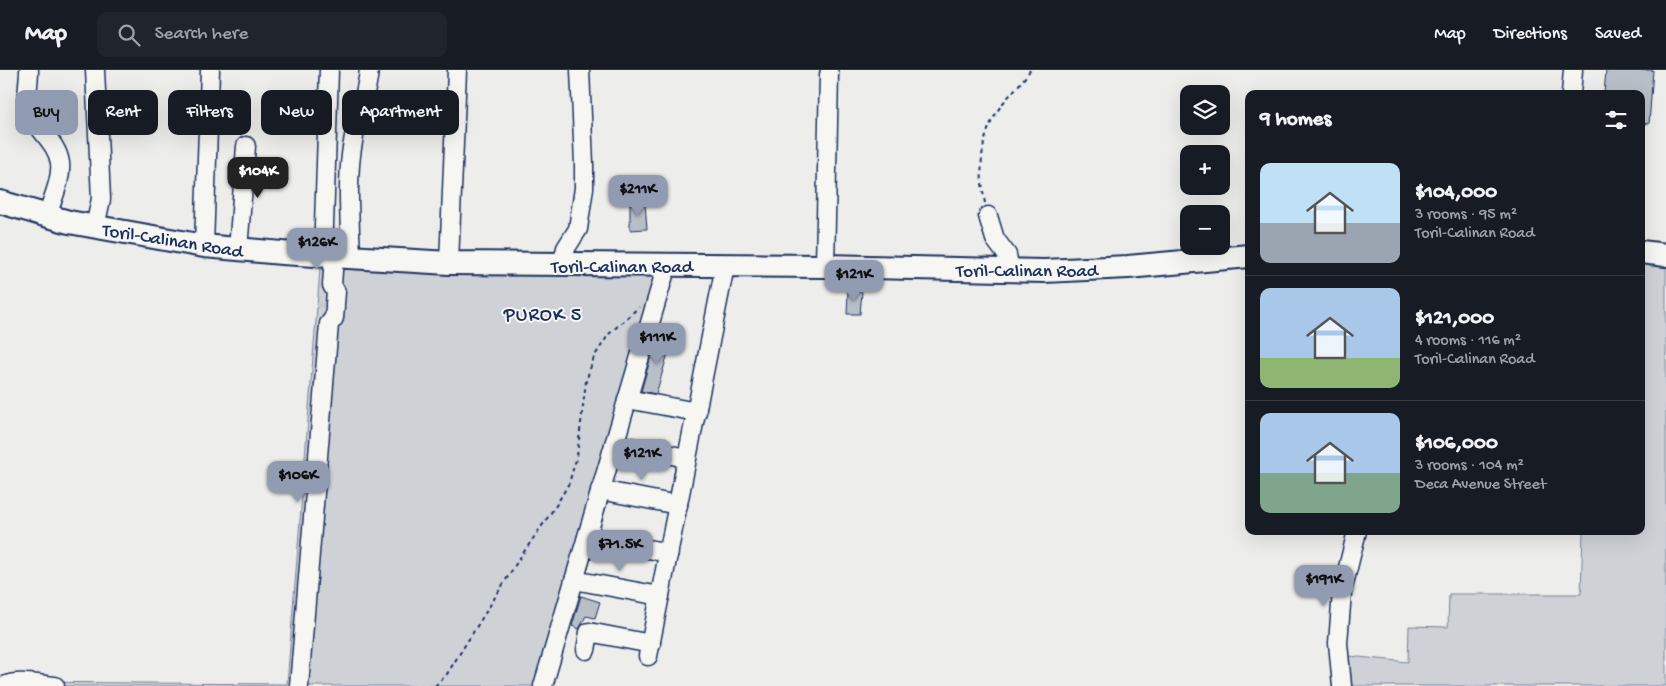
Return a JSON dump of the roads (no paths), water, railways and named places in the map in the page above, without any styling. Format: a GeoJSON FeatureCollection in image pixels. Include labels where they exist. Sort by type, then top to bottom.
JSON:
{"type":"FeatureCollection","features":[{"type":"Feature","properties":{"kind":"main road","name":"Toril-Calinan Road"},"geometry":{"type":"LineString","coordinates":[[0,202],[47,216],[95,227],[204,246],[336,257],[449,263],[826,266],[1010,271],[1128,267],[1245,256]]}},
{"type":"Feature","properties":{"kind":"main road"},"geometry":{"type":"LineString","coordinates":[[1645,252],[1666,255]]}},
{"type":"Feature","properties":{"kind":"street"},"geometry":{"type":"LineString","coordinates":[[29,70],[28,105],[35,122],[55,150],[60,163],[59,175],[47,216]]}},
{"type":"Feature","properties":{"kind":"street"},"geometry":{"type":"LineString","coordinates":[[95,70],[100,200],[95,227]]}},
{"type":"Feature","properties":{"kind":"street"},"geometry":{"type":"LineString","coordinates":[[204,246],[210,70]]}},
{"type":"Feature","properties":{"kind":"street"},"geometry":{"type":"LineString","coordinates":[[329,70],[336,257]]}},
{"type":"Feature","properties":{"kind":"street"},"geometry":{"type":"LineString","coordinates":[[299,686],[329,324],[325,318],[330,305],[327,291],[332,285],[352,151],[366,92],[369,70]]}},
{"type":"Feature","properties":{"kind":"street"},"geometry":{"type":"LineString","coordinates":[[449,263],[457,70]]}},
{"type":"Feature","properties":{"kind":"street"},"geometry":{"type":"LineString","coordinates":[[562,265],[566,248],[578,229],[584,188],[580,70]]}},
{"type":"Feature","properties":{"kind":"street"},"geometry":{"type":"LineString","coordinates":[[1571,90],[1573,70]]}},
{"type":"Feature","properties":{"kind":"street"},"geometry":{"type":"LineString","coordinates":[[826,266],[829,74]]}},
{"type":"Feature","properties":{"kind":"street"},"geometry":{"type":"LineString","coordinates":[[238,250],[246,146]]}},
{"type":"Feature","properties":{"kind":"street"},"geometry":{"type":"LineString","coordinates":[[988,216],[995,240],[1007,256],[1010,271]]}},
{"type":"Feature","properties":{"kind":"street"},"geometry":{"type":"LineString","coordinates":[[542,686],[667,265]]}},
{"type":"Feature","properties":{"kind":"street"},"geometry":{"type":"LineString","coordinates":[[586,650],[589,632],[649,650],[725,266]]}},
{"type":"Feature","properties":{"kind":"street"},"geometry":{"type":"LineString","coordinates":[[627,399],[696,412]]}},
{"type":"Feature","properties":{"kind":"street"},"geometry":{"type":"LineString","coordinates":[[614,444],[687,458]]}},
{"type":"Feature","properties":{"kind":"street"},"geometry":{"type":"LineString","coordinates":[[600,490],[678,504]]}},
{"type":"Feature","properties":{"kind":"street"},"geometry":{"type":"LineString","coordinates":[[1342,686],[1338,643],[1342,592],[1356,535]]}},
{"type":"Feature","properties":{"kind":"street"},"geometry":{"type":"LineString","coordinates":[[586,537],[668,553]]}},
{"type":"Feature","properties":{"kind":"street"},"geometry":{"type":"LineString","coordinates":[[574,580],[660,596]]}},
{"type":"Feature","properties":{"kind":"street"},"geometry":{"type":"LineString","coordinates":[[4,686],[9,683],[18,683],[55,686]]}},
{"type":"Feature","properties":{"kind":"district","name":"PUROK 5"},"geometry":{"type":"Point","coordinates":[543,313]}}]}
